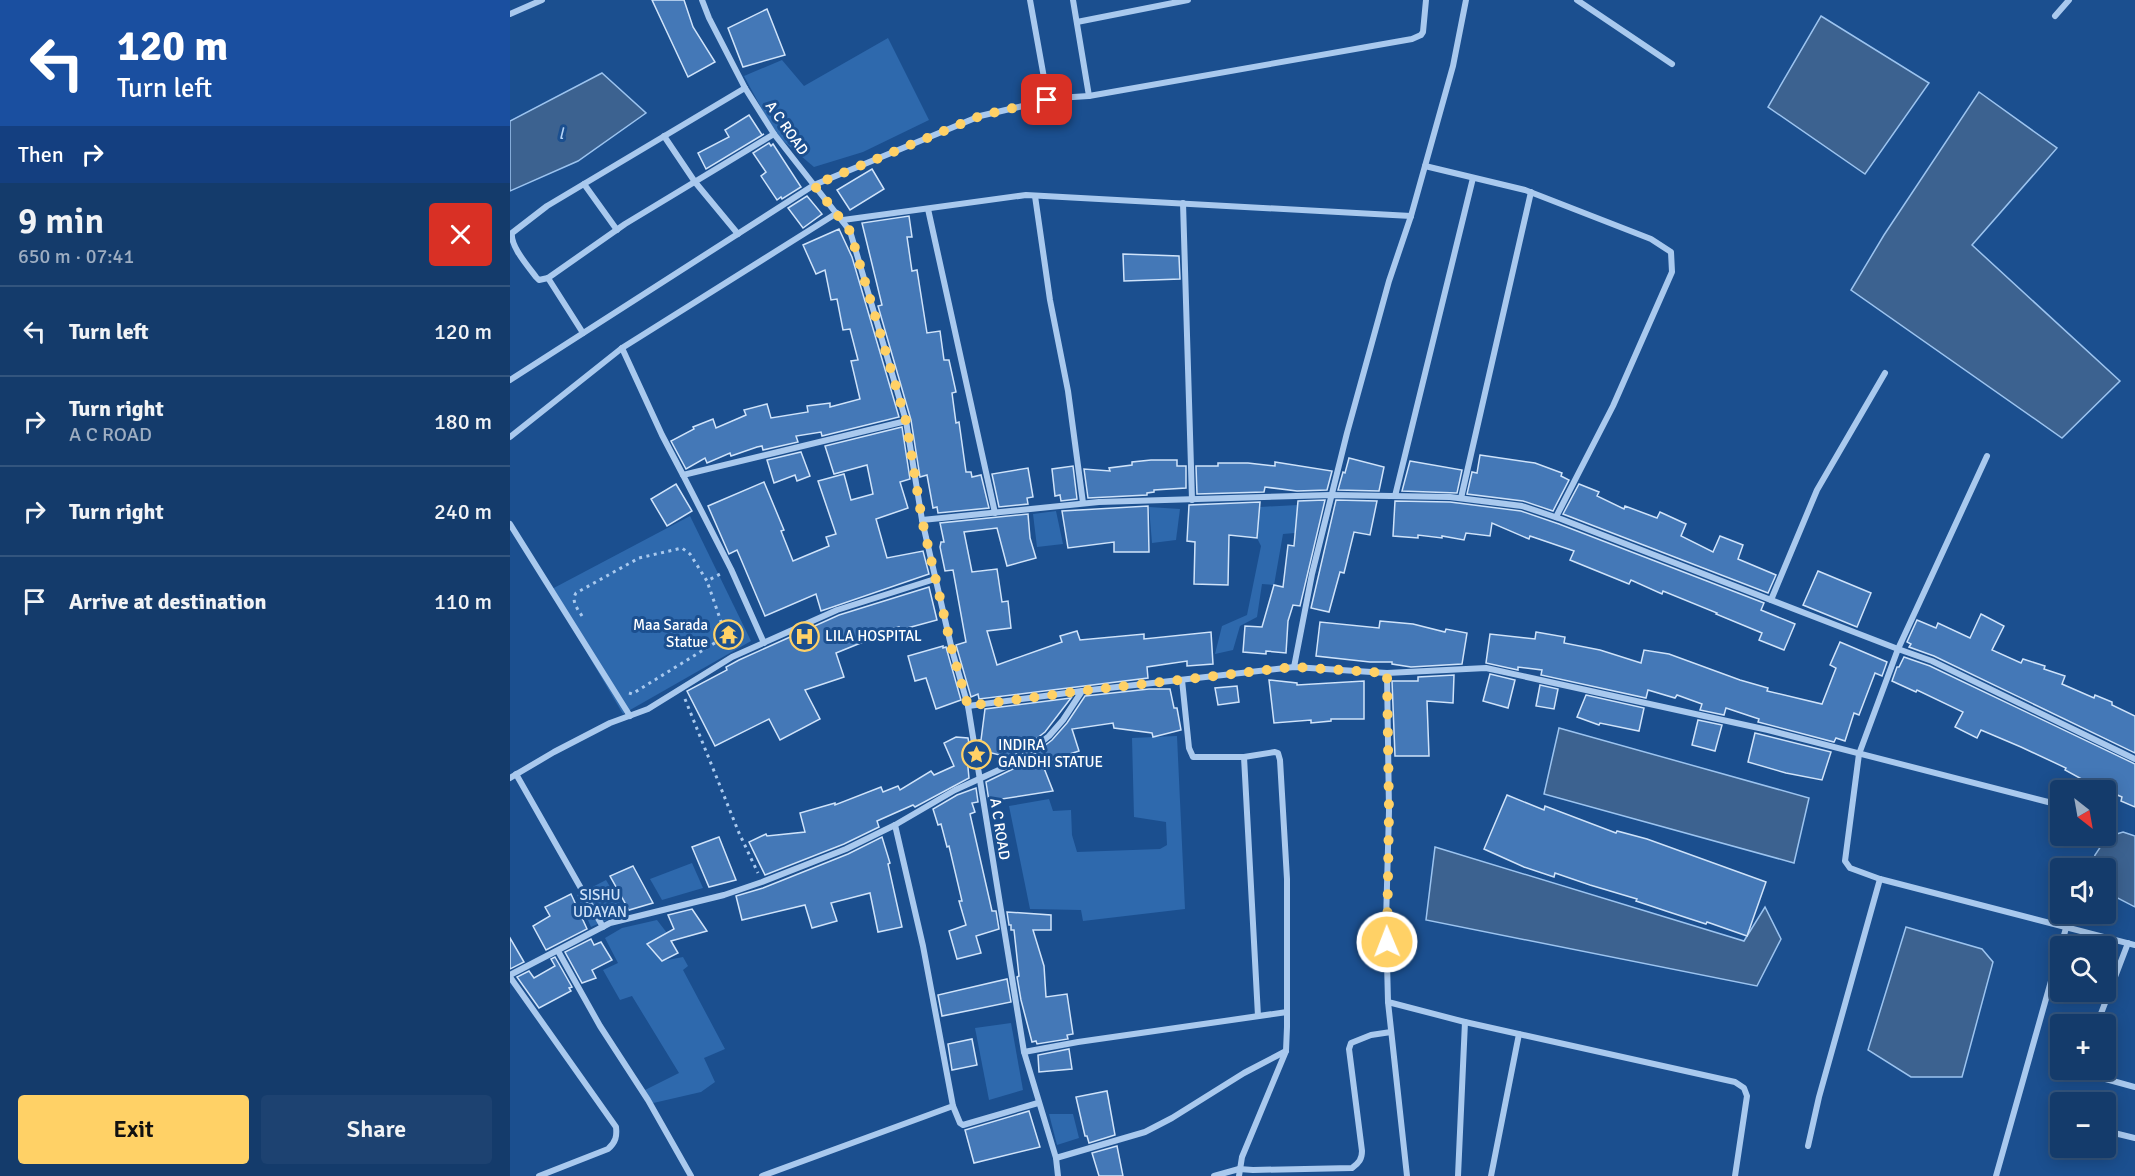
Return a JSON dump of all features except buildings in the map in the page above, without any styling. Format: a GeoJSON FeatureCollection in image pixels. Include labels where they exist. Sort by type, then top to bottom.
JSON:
{"type":"FeatureCollection","features":[{"type":"Feature","properties":{"kind":"street"},"geometry":{"type":"LineString","coordinates":[[510,14],[542,0]]}},
{"type":"Feature","properties":{"kind":"street","name":"A C ROAD"},"geometry":{"type":"LineString","coordinates":[[702,0],[745,88],[774,134],[850,231],[906,421],[922,520],[968,706],[1024,1052],[1056,1158],[1058,1176]]}},
{"type":"Feature","properties":{"kind":"street"},"geometry":{"type":"LineString","coordinates":[[1030,0],[1047,100]]}},
{"type":"Feature","properties":{"kind":"street"},"geometry":{"type":"LineString","coordinates":[[1073,0],[1089,96]]}},
{"type":"Feature","properties":{"kind":"street"},"geometry":{"type":"LineString","coordinates":[[1077,22],[1188,0]]}},
{"type":"Feature","properties":{"kind":"street"},"geometry":{"type":"LineString","coordinates":[[510,380],[814,185],[980,116],[1047,100],[1089,96],[1412,39],[1423,32],[1426,0]]}},
{"type":"Feature","properties":{"kind":"street"},"geometry":{"type":"LineString","coordinates":[[1294,667],[1312,574],[1331,495],[1389,281],[1411,216],[1453,66],[1466,0]]}},
{"type":"Feature","properties":{"kind":"street"},"geometry":{"type":"LineString","coordinates":[[1577,0],[1672,64]]}},
{"type":"Feature","properties":{"kind":"street"},"geometry":{"type":"LineString","coordinates":[[2055,16],[2069,0]]}},
{"type":"Feature","properties":{"kind":"street"},"geometry":{"type":"LineString","coordinates":[[745,88],[547,206],[511,235],[516,247],[536,277],[548,278],[617,230],[774,134]]}},
{"type":"Feature","properties":{"kind":"street"},"geometry":{"type":"LineString","coordinates":[[664,136],[695,182],[738,234]]}},
{"type":"Feature","properties":{"kind":"street"},"geometry":{"type":"LineString","coordinates":[[1425,166],[1531,192],[1651,239],[1671,252],[1672,272],[1613,406],[1556,517]]}},
{"type":"Feature","properties":{"kind":"street"},"geometry":{"type":"LineString","coordinates":[[1395,496],[1473,178]]}},
{"type":"Feature","properties":{"kind":"street"},"geometry":{"type":"LineString","coordinates":[[584,184],[617,230]]}},
{"type":"Feature","properties":{"kind":"street"},"geometry":{"type":"LineString","coordinates":[[1461,498],[1531,192]]}},
{"type":"Feature","properties":{"kind":"street"},"geometry":{"type":"LineString","coordinates":[[843,220],[1035,196],[1411,216]]}},
{"type":"Feature","properties":{"kind":"street"},"geometry":{"type":"LineString","coordinates":[[1035,196],[1050,300],[1068,391],[1083,503]]}},
{"type":"Feature","properties":{"kind":"street"},"geometry":{"type":"LineString","coordinates":[[1183,203],[1192,500]]}},
{"type":"Feature","properties":{"kind":"street"},"geometry":{"type":"LineString","coordinates":[[928,208],[995,513]]}},
{"type":"Feature","properties":{"kind":"street"},"geometry":{"type":"LineString","coordinates":[[510,437],[622,348],[837,213]]}},
{"type":"Feature","properties":{"kind":"street"},"geometry":{"type":"LineString","coordinates":[[548,278],[583,333]]}},
{"type":"Feature","properties":{"kind":"street"},"geometry":{"type":"LineString","coordinates":[[622,348],[662,435],[731,569],[764,643]]}},
{"type":"Feature","properties":{"kind":"street"},"geometry":{"type":"LineString","coordinates":[[1771,600],[1817,490],[1885,373]]}},
{"type":"Feature","properties":{"kind":"street"},"geometry":{"type":"LineString","coordinates":[[683,476],[906,421]]}},
{"type":"Feature","properties":{"kind":"street"},"geometry":{"type":"LineString","coordinates":[[1987,456],[1898,650],[1859,754],[1845,861],[1850,868],[1880,879],[2135,945]]}},
{"type":"Feature","properties":{"kind":"street"},"geometry":{"type":"LineString","coordinates":[[922,520],[1083,503],[1331,495],[1461,498],[1522,506],[1932,661],[2135,759]]}},
{"type":"Feature","properties":{"kind":"street"},"geometry":{"type":"LineString","coordinates":[[510,524],[630,716]]}},
{"type":"Feature","properties":{"kind":"street"},"geometry":{"type":"LineString","coordinates":[[603,927],[513,776],[600,728],[648,709],[732,657],[837,609],[935,579]]}},
{"type":"Feature","properties":{"kind":"street"},"geometry":{"type":"LineString","coordinates":[[968,706],[1294,667],[1387,673],[1486,668],[1768,730],[2050,802]]}},
{"type":"Feature","properties":{"kind":"street"},"geometry":{"type":"LineString","coordinates":[[1387,673],[1389,811],[1386,922],[1389,1002],[1407,1176]]}},
{"type":"Feature","properties":{"kind":"street"},"geometry":{"type":"LineString","coordinates":[[1182,680],[1189,748],[1193,757],[1244,757],[1275,752],[1278,753],[1280,760],[1287,879],[1286,1051],[1239,1172]]}},
{"type":"Feature","properties":{"kind":"street"},"geometry":{"type":"LineString","coordinates":[[539,1176],[608,1149],[617,1137],[616,1126],[510,976],[603,927],[621,920],[724,895],[762,882],[846,849],[896,825],[955,790],[1014,763],[1049,736],[1063,720],[1082,691]]}},
{"type":"Feature","properties":{"kind":"street"},"geometry":{"type":"LineString","coordinates":[[1244,757],[1258,1016]]}},
{"type":"Feature","properties":{"kind":"street"},"geometry":{"type":"LineString","coordinates":[[896,825],[931,981],[953,1106],[960,1123],[963,1125],[1038,1103]]}},
{"type":"Feature","properties":{"kind":"street"},"geometry":{"type":"LineString","coordinates":[[1808,1146],[1819,1097],[1880,879]]}},
{"type":"Feature","properties":{"kind":"street"},"geometry":{"type":"LineString","coordinates":[[1996,1176],[2066,928]]}},
{"type":"Feature","properties":{"kind":"street"},"geometry":{"type":"LineString","coordinates":[[2101,1014],[2128,943]]}},
{"type":"Feature","properties":{"kind":"street"},"geometry":{"type":"LineString","coordinates":[[558,951],[600,1026],[648,1100],[691,1176]]}},
{"type":"Feature","properties":{"kind":"street"},"geometry":{"type":"LineString","coordinates":[[1389,1002],[1465,1022],[1722,1078],[1740,1085],[1747,1096],[1735,1176]]}},
{"type":"Feature","properties":{"kind":"street"},"geometry":{"type":"LineString","coordinates":[[1024,1052],[1287,1012]]}},
{"type":"Feature","properties":{"kind":"street"},"geometry":{"type":"LineString","coordinates":[[1458,1176],[1465,1022]]}},
{"type":"Feature","properties":{"kind":"street"},"geometry":{"type":"LineString","coordinates":[[1215,1176],[1239,1172],[1288,1173],[1352,1167],[1357,1164],[1362,1158],[1362,1150],[1349,1049],[1351,1043],[1360,1038],[1392,1032]]}},
{"type":"Feature","properties":{"kind":"street"},"geometry":{"type":"LineString","coordinates":[[1491,1176],[1519,1034]]}},
{"type":"Feature","properties":{"kind":"street"},"geometry":{"type":"LineString","coordinates":[[1056,1158],[1145,1132],[1172,1119],[1244,1073],[1286,1051]]}},
{"type":"Feature","properties":{"kind":"street"},"geometry":{"type":"LineString","coordinates":[[2109,1080],[2135,1087]]}},
{"type":"Feature","properties":{"kind":"street"},"geometry":{"type":"LineString","coordinates":[[762,1176],[953,1106]]}},
{"type":"Feature","properties":{"kind":"street"},"geometry":{"type":"LineString","coordinates":[[2116,1133],[2135,1138]]}},
{"type":"Feature","properties":{"kind":"path"},"geometry":{"type":"LineString","coordinates":[[582,617],[575,603],[576,593],[639,558],[682,548],[690,554],[707,581],[726,636],[632,694],[624,690]]}},
{"type":"Feature","properties":{"kind":"path"},"geometry":{"type":"LineString","coordinates":[[707,581],[731,569]]}},
{"type":"Feature","properties":{"kind":"path"},"geometry":{"type":"LineString","coordinates":[[680,689],[739,833],[762,882]]}},
{"type":"Feature","properties":{"kind":"green space"},"geometry":{"type":"Polygon","coordinates":[[[888,38],[929,120],[863,152],[814,167],[776,135],[744,76],[782,60],[804,86],[888,38]]]}},
{"type":"Feature","properties":{"kind":"green space"},"geometry":{"type":"Polygon","coordinates":[[[1298,505],[1295,533],[1283,534],[1274,585],[1262,584],[1257,617],[1240,626],[1233,650],[1215,654],[1222,626],[1247,615],[1261,546],[1257,538],[1260,507],[1298,505]]]}},
{"type":"Feature","properties":{"kind":"green space"},"geometry":{"type":"Polygon","coordinates":[[[1149,507],[1180,509],[1176,540],[1152,543],[1149,507]]]}},
{"type":"Feature","properties":{"kind":"green space"},"geometry":{"type":"Polygon","coordinates":[[[1056,511],[1063,544],[1037,547],[1033,514],[1056,511]]]}},
{"type":"Feature","properties":{"kind":"green space"},"geometry":{"type":"Polygon","coordinates":[[[690,516],[751,641],[623,714],[550,590],[690,516]]]}},
{"type":"Feature","properties":{"kind":"green space"},"geometry":{"type":"Polygon","coordinates":[[[1177,736],[1185,909],[1083,921],[1081,910],[1030,909],[1009,806],[1049,799],[1053,811],[1071,810],[1072,835],[1077,852],[1160,849],[1167,845],[1166,822],[1134,817],[1132,738],[1177,736]]]}},
{"type":"Feature","properties":{"kind":"green space"},"geometry":{"type":"Polygon","coordinates":[[[692,863],[703,888],[662,900],[650,879],[692,863]]]}},
{"type":"Feature","properties":{"kind":"green space","name":"SISHU UDAYAN"},"geometry":{"type":"Polygon","coordinates":[[[606,880],[625,912],[591,927],[577,895],[606,880]]]}},
{"type":"Feature","properties":{"kind":"green space"},"geometry":{"type":"Polygon","coordinates":[[[657,920],[667,933],[647,945],[662,961],[683,957],[688,966],[683,970],[725,1049],[704,1058],[715,1082],[701,1092],[649,1104],[641,1092],[679,1073],[632,996],[620,1000],[603,970],[618,963],[605,938],[622,928],[657,920]]]}},
{"type":"Feature","properties":{"kind":"green space"},"geometry":{"type":"Polygon","coordinates":[[[1011,1023],[1023,1090],[989,1100],[975,1028],[1011,1023]]]}},
{"type":"Feature","properties":{"kind":"green space"},"geometry":{"type":"Polygon","coordinates":[[[1049,1114],[1073,1114],[1079,1138],[1057,1145],[1049,1114]]]}},
{"type":"Feature","properties":{"kind":"water"},"geometry":{"type":"Polygon","coordinates":[[[1821,16],[1929,83],[1865,174],[1768,107],[1821,16]]]}},
{"type":"Feature","properties":{"kind":"water","name":"l"},"geometry":{"type":"Polygon","coordinates":[[[602,73],[646,113],[578,161],[510,191],[510,121],[602,73]]]}},
{"type":"Feature","properties":{"kind":"water"},"geometry":{"type":"Polygon","coordinates":[[[1979,92],[2057,148],[1972,245],[2120,381],[2062,438],[1851,290],[1884,235],[1979,92]]]}},
{"type":"Feature","properties":{"kind":"water"},"geometry":{"type":"Polygon","coordinates":[[[1559,728],[1809,798],[1794,863],[1544,794],[1559,728]]]}},
{"type":"Feature","properties":{"kind":"water"},"geometry":{"type":"Polygon","coordinates":[[[2123,832],[2135,836],[2135,907],[2116,897],[2116,858],[2094,858],[2101,846],[2116,846],[2116,834],[2123,832]]]}},
{"type":"Feature","properties":{"kind":"water"},"geometry":{"type":"Polygon","coordinates":[[[1435,847],[1744,941],[1765,907],[1781,939],[1757,986],[1426,920],[1435,847]]]}},
{"type":"Feature","properties":{"kind":"water"},"geometry":{"type":"Polygon","coordinates":[[[1906,927],[1982,949],[1993,962],[1962,1077],[1911,1077],[1868,1050],[1906,927]]]}},
{"type":"Feature","properties":{"kind":"place","name":"Maa Sarada Statue"},"geometry":{"type":"Point","coordinates":[729,634]}},
{"type":"Feature","properties":{"kind":"place","name":"LILA HOSPITAL"},"geometry":{"type":"Point","coordinates":[804,636]}},
{"type":"Feature","properties":{"kind":"place","name":"INDIRA GANDHI STATUE"},"geometry":{"type":"Point","coordinates":[977,754]}},
{"type":"Feature","properties":{"kind":"route"},"geometry":{"type":"LineString","coordinates":[[1047,100],[980,116],[814,185],[850,231],[906,421],[922,520],[952,650],[968,706],[1294,667],[1387,673],[1389,811],[1387,942]]}}]}
